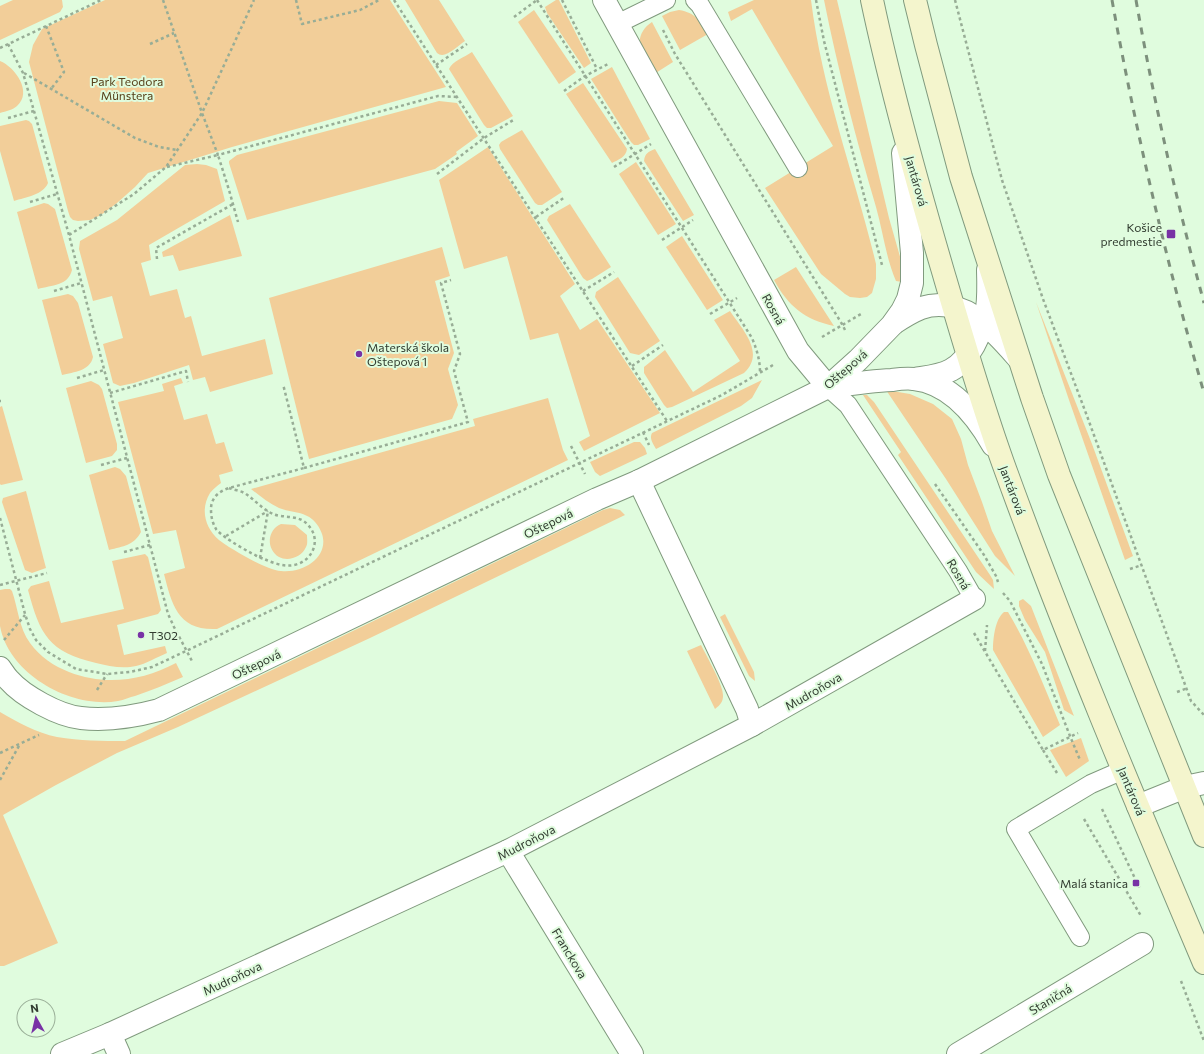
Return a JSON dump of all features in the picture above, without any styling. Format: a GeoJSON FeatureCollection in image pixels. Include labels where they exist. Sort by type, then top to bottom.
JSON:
{"type":"FeatureCollection","features":[{"type":"Feature","properties":{"kind":"street","name":"Rosná"},"geometry":{"type":"LineString","coordinates":[[604,0],[798,351],[828,387]]}},
{"type":"Feature","properties":{"kind":"street","name":"Jantárová"},"geometry":{"type":"LineString","coordinates":[[872,0],[901,123],[953,306],[1003,462],[1103,722],[1204,963]]}},
{"type":"Feature","properties":{"kind":"street"},"geometry":{"type":"LineString","coordinates":[[915,0],[961,177],[1019,359],[1059,475],[1152,703],[1194,785],[1204,836]]}},
{"type":"Feature","properties":{"kind":"street","name":"Oštepová"},"geometry":{"type":"LineString","coordinates":[[0,668],[9,680],[29,696],[51,709],[79,718],[111,719],[136,716],[159,710],[639,481],[828,387],[858,360],[892,325],[908,299],[912,283],[913,269],[901,123]]}},
{"type":"Feature","properties":{"kind":"street"},"geometry":{"type":"LineString","coordinates":[[828,387],[868,381],[914,379],[932,376],[951,370],[960,364],[968,354],[984,324],[989,300],[988,263]]}},
{"type":"Feature","properties":{"kind":"street"},"geometry":{"type":"LineString","coordinates":[[892,325],[908,314],[922,308],[953,306],[966,310],[975,316],[996,334],[1019,359]]}},
{"type":"Feature","properties":{"kind":"street"},"geometry":{"type":"LineString","coordinates":[[914,379],[945,390],[958,399],[985,430],[1003,462]]}},
{"type":"Feature","properties":{"kind":"street"},"geometry":{"type":"LineString","coordinates":[[639,481],[747,709],[752,725]]}},
{"type":"Feature","properties":{"kind":"street","name":"Mudroňova"},"geometry":{"type":"LineString","coordinates":[[62,1054],[110,1034],[508,852],[752,725],[966,603]]}},
{"type":"Feature","properties":{"kind":"street"},"geometry":{"type":"LineString","coordinates":[[1138,806],[1194,785]]}},
{"type":"Feature","properties":{"kind":"street","name":"Franckova"},"geometry":{"type":"LineString","coordinates":[[508,852],[632,1054]]}},
{"type":"Feature","properties":{"kind":"street","name":"Staničná"},"geometry":{"type":"LineString","coordinates":[[958,1054],[1142,944]]}},
{"type":"Feature","properties":{"kind":"street"},"geometry":{"type":"LineString","coordinates":[[110,1034],[119,1054]]}},
{"type":"Feature","properties":{"kind":"lane"},"geometry":{"type":"LineString","coordinates":[[695,0],[700,5],[798,168]]}},
{"type":"Feature","properties":{"kind":"lane"},"geometry":{"type":"LineString","coordinates":[[617,24],[660,2]]}},
{"type":"Feature","properties":{"kind":"lane","name":"Rosná"},"geometry":{"type":"LineString","coordinates":[[828,387],[848,405],[958,572],[966,603]]}},
{"type":"Feature","properties":{"kind":"lane"},"geometry":{"type":"LineString","coordinates":[[1080,937],[1016,829],[1091,784],[1123,770]]}},
{"type":"Feature","properties":{"kind":"path"},"geometry":{"type":"LineString","coordinates":[[0,48],[102,0]]}},
{"type":"Feature","properties":{"kind":"path"},"geometry":{"type":"LineString","coordinates":[[163,0],[218,155],[238,222]]}},
{"type":"Feature","properties":{"kind":"path"},"geometry":{"type":"LineString","coordinates":[[69,235],[134,194],[166,167],[202,113],[254,0]]}},
{"type":"Feature","properties":{"kind":"path"},"geometry":{"type":"LineString","coordinates":[[296,0],[302,24],[360,10],[379,0]]}},
{"type":"Feature","properties":{"kind":"path"},"geometry":{"type":"LineString","coordinates":[[394,0],[667,421]]}},
{"type":"Feature","properties":{"kind":"path"},"geometry":{"type":"LineString","coordinates":[[514,17],[537,0],[752,338],[758,351],[760,373]]}},
{"type":"Feature","properties":{"kind":"path"},"geometry":{"type":"LineString","coordinates":[[562,0],[597,69]]}},
{"type":"Feature","properties":{"kind":"path"},"geometry":{"type":"LineString","coordinates":[[816,0],[824,41],[884,272]]}},
{"type":"Feature","properties":{"kind":"path"},"geometry":{"type":"LineString","coordinates":[[955,0],[1002,180],[1043,299],[1188,688],[1191,701],[1204,715]]}},
{"type":"Feature","properties":{"kind":"path"},"geometry":{"type":"LineString","coordinates":[[660,2],[657,20],[675,54],[842,324]]}},
{"type":"Feature","properties":{"kind":"path"},"geometry":{"type":"LineString","coordinates":[[46,26],[64,72],[51,89]]}},
{"type":"Feature","properties":{"kind":"path"},"geometry":{"type":"LineString","coordinates":[[150,44],[174,33]]}},
{"type":"Feature","properties":{"kind":"path"},"geometry":{"type":"LineString","coordinates":[[8,44],[23,73],[69,235],[168,614],[186,651]]}},
{"type":"Feature","properties":{"kind":"path"},"geometry":{"type":"LineString","coordinates":[[436,65],[466,44]]}},
{"type":"Feature","properties":{"kind":"path"},"geometry":{"type":"LineString","coordinates":[[23,73],[134,138],[159,147],[177,150]]}},
{"type":"Feature","properties":{"kind":"path"},"geometry":{"type":"LineString","coordinates":[[564,91],[585,76]]}},
{"type":"Feature","properties":{"kind":"path"},"geometry":{"type":"LineString","coordinates":[[166,167],[218,155],[438,96],[457,97]]}},
{"type":"Feature","properties":{"kind":"path"},"geometry":{"type":"LineString","coordinates":[[8,118],[34,111]]}},
{"type":"Feature","properties":{"kind":"path"},"geometry":{"type":"LineString","coordinates":[[437,174],[484,138],[515,119]]}},
{"type":"Feature","properties":{"kind":"path"},"geometry":{"type":"LineString","coordinates":[[614,167],[634,153]]}},
{"type":"Feature","properties":{"kind":"path"},"geometry":{"type":"LineString","coordinates":[[30,202],[57,194]]}},
{"type":"Feature","properties":{"kind":"path"},"geometry":{"type":"LineString","coordinates":[[536,217],[565,197]]}},
{"type":"Feature","properties":{"kind":"path"},"geometry":{"type":"LineString","coordinates":[[157,259],[156,248],[233,204]]}},
{"type":"Feature","properties":{"kind":"path"},"geometry":{"type":"LineString","coordinates":[[662,240],[682,227]]}},
{"type":"Feature","properties":{"kind":"path"},"geometry":{"type":"LineString","coordinates":[[583,291],[614,272]]}},
{"type":"Feature","properties":{"kind":"path"},"geometry":{"type":"LineString","coordinates":[[229,488],[245,493],[273,514],[306,522],[312,530],[316,542],[314,550],[308,558],[294,565],[277,564],[250,554],[217,529],[211,518],[211,504],[216,495],[229,488],[468,422],[454,371],[460,354],[441,283],[451,280]]}},
{"type":"Feature","properties":{"kind":"path"},"geometry":{"type":"LineString","coordinates":[[54,291],[81,283]]}},
{"type":"Feature","properties":{"kind":"path"},"geometry":{"type":"LineString","coordinates":[[710,314],[730,302]]}},
{"type":"Feature","properties":{"kind":"path"},"geometry":{"type":"LineString","coordinates":[[0,518],[25,614],[30,629],[36,640],[48,652],[76,669],[108,674],[130,672],[152,666],[186,651],[722,395],[863,313]]}},
{"type":"Feature","properties":{"kind":"path"},"geometry":{"type":"LineString","coordinates":[[632,366],[662,345]]}},
{"type":"Feature","properties":{"kind":"path"},"geometry":{"type":"LineString","coordinates":[[77,378],[104,370]]}},
{"type":"Feature","properties":{"kind":"path"},"geometry":{"type":"LineString","coordinates":[[110,393],[186,371],[188,382]]}},
{"type":"Feature","properties":{"kind":"path"},"geometry":{"type":"LineString","coordinates":[[283,384],[304,468]]}},
{"type":"Feature","properties":{"kind":"path"},"geometry":{"type":"LineString","coordinates":[[571,446],[579,462]]}},
{"type":"Feature","properties":{"kind":"path"},"geometry":{"type":"LineString","coordinates":[[101,465],[127,458]]}},
{"type":"Feature","properties":{"kind":"path"},"geometry":{"type":"LineString","coordinates":[[226,536],[268,511]]}},
{"type":"Feature","properties":{"kind":"path"},"geometry":{"type":"LineString","coordinates":[[260,558],[268,511]]}},
{"type":"Feature","properties":{"kind":"path"},"geometry":{"type":"LineString","coordinates":[[124,552],[150,545]]}},
{"type":"Feature","properties":{"kind":"path"},"geometry":{"type":"LineString","coordinates":[[1130,569],[1142,565]]}},
{"type":"Feature","properties":{"kind":"path"},"geometry":{"type":"LineString","coordinates":[[0,585],[47,573]]}},
{"type":"Feature","properties":{"kind":"path"},"geometry":{"type":"LineString","coordinates":[[1001,592],[1010,601],[1042,664],[1070,736],[1136,883],[1143,895]]}},
{"type":"Feature","properties":{"kind":"path"},"geometry":{"type":"LineString","coordinates":[[966,603],[1042,750],[1142,918]]}},
{"type":"Feature","properties":{"kind":"path"},"geometry":{"type":"LineString","coordinates":[[0,644],[25,614]]}},
{"type":"Feature","properties":{"kind":"path"},"geometry":{"type":"LineString","coordinates":[[1152,703],[1188,688]]}},
{"type":"Feature","properties":{"kind":"path"},"geometry":{"type":"LineString","coordinates":[[1042,750],[1103,722]]}},
{"type":"Feature","properties":{"kind":"path"},"geometry":{"type":"LineString","coordinates":[[0,780],[21,743]]}},
{"type":"Feature","properties":{"kind":"path"},"geometry":{"type":"LineString","coordinates":[[1178,974],[1204,1041]]}},
{"type":"Feature","properties":{"kind":"green space"},"geometry":{"type":"Polygon","coordinates":[[[13,0],[62,0],[63,7],[60,12],[0,40],[0,6],[13,0]]]}},
{"type":"Feature","properties":{"kind":"green space","name":"Park Teodora Münstera"},"geometry":{"type":"Polygon","coordinates":[[[105,0],[390,0],[446,87],[232,147],[148,173],[135,187],[101,215],[90,220],[73,220],[68,211],[29,62],[33,45],[42,29],[105,0]]]}},
{"type":"Feature","properties":{"kind":"green space"},"geometry":{"type":"Polygon","coordinates":[[[405,0],[439,0],[465,41],[447,54],[440,55],[437,53],[405,0]]]}},
{"type":"Feature","properties":{"kind":"green space"},"geometry":{"type":"Polygon","coordinates":[[[556,0],[559,0],[591,63],[584,68],[547,13],[545,7],[556,0]]]}},
{"type":"Feature","properties":{"kind":"green space"},"geometry":{"type":"Polygon","coordinates":[[[754,0],[811,0],[816,34],[831,100],[876,264],[876,279],[872,293],[867,297],[850,297],[821,274],[765,188],[833,146],[752,9],[731,21],[728,12],[754,0]]]}},
{"type":"Feature","properties":{"kind":"green space"},"geometry":{"type":"Polygon","coordinates":[[[824,0],[837,0],[889,218],[901,260],[902,282],[896,281],[890,263],[861,156],[835,52],[824,0]]]}},
{"type":"Feature","properties":{"kind":"green space"},"geometry":{"type":"Polygon","coordinates":[[[534,10],[576,72],[559,84],[518,22],[534,10]]]}},
{"type":"Feature","properties":{"kind":"green space"},"geometry":{"type":"Polygon","coordinates":[[[679,10],[693,15],[708,34],[680,50],[662,16],[679,10]]]}},
{"type":"Feature","properties":{"kind":"green space"},"geometry":{"type":"Polygon","coordinates":[[[652,22],[673,62],[651,76],[640,48],[640,42],[644,30],[652,22]]]}},
{"type":"Feature","properties":{"kind":"green space"},"geometry":{"type":"Polygon","coordinates":[[[472,52],[513,116],[491,128],[487,128],[484,125],[449,69],[456,61],[472,52]]]}},
{"type":"Feature","properties":{"kind":"green space"},"geometry":{"type":"Polygon","coordinates":[[[0,61],[6,64],[16,74],[23,87],[23,94],[17,106],[0,113],[0,61]]]}},
{"type":"Feature","properties":{"kind":"green space"},"geometry":{"type":"Polygon","coordinates":[[[612,67],[650,139],[638,145],[634,145],[631,142],[591,79],[612,67]]]}},
{"type":"Feature","properties":{"kind":"green space"},"geometry":{"type":"Polygon","coordinates":[[[583,83],[627,149],[623,156],[612,163],[566,94],[583,83]]]}},
{"type":"Feature","properties":{"kind":"green space"},"geometry":{"type":"Polygon","coordinates":[[[439,101],[457,103],[478,136],[456,152],[457,154],[435,169],[247,220],[229,163],[229,161],[237,155],[439,101]]]}},
{"type":"Feature","properties":{"kind":"green space"},"geometry":{"type":"Polygon","coordinates":[[[26,120],[32,124],[48,183],[46,187],[38,193],[14,201],[0,151],[0,126],[26,120]]]}},
{"type":"Feature","properties":{"kind":"green space"},"geometry":{"type":"Polygon","coordinates":[[[522,130],[562,192],[542,205],[535,203],[500,149],[499,145],[501,142],[522,130]]]}},
{"type":"Feature","properties":{"kind":"green space"},"geometry":{"type":"Polygon","coordinates":[[[488,147],[575,284],[560,296],[580,330],[597,319],[660,413],[584,451],[579,442],[590,436],[558,333],[530,340],[507,256],[464,269],[439,180],[488,147]]]}},
{"type":"Feature","properties":{"kind":"green space"},"geometry":{"type":"Polygon","coordinates":[[[655,149],[694,215],[683,221],[644,161],[647,153],[655,149]]]}},
{"type":"Feature","properties":{"kind":"green space"},"geometry":{"type":"Polygon","coordinates":[[[636,162],[676,224],[658,235],[619,174],[636,162]]]}},
{"type":"Feature","properties":{"kind":"green space"},"geometry":{"type":"Polygon","coordinates":[[[185,165],[206,165],[217,169],[225,201],[149,245],[151,260],[141,263],[150,296],[177,289],[185,318],[191,316],[202,356],[265,339],[273,374],[210,392],[205,377],[193,380],[189,365],[134,383],[120,386],[113,383],[103,344],[123,338],[112,296],[93,301],[79,249],[80,241],[117,220],[185,165]]]}},
{"type":"Feature","properties":{"kind":"green space"},"geometry":{"type":"Polygon","coordinates":[[[44,203],[55,209],[72,270],[67,279],[63,282],[38,289],[17,212],[44,203]]]}},
{"type":"Feature","properties":{"kind":"green space"},"geometry":{"type":"Polygon","coordinates":[[[570,204],[611,267],[587,281],[583,278],[547,220],[549,216],[570,204]]]}},
{"type":"Feature","properties":{"kind":"green space"},"geometry":{"type":"Polygon","coordinates":[[[230,215],[242,256],[179,271],[173,255],[163,257],[162,252],[230,215]]]}},
{"type":"Feature","properties":{"kind":"green space"},"geometry":{"type":"Polygon","coordinates":[[[682,236],[723,300],[707,310],[666,247],[682,236]]]}},
{"type":"Feature","properties":{"kind":"green space"},"geometry":{"type":"Polygon","coordinates":[[[442,247],[450,276],[435,281],[454,353],[448,369],[458,405],[452,419],[309,459],[269,298],[442,247]]]}},
{"type":"Feature","properties":{"kind":"green space"},"geometry":{"type":"Polygon","coordinates":[[[796,267],[834,326],[806,316],[791,304],[779,289],[774,280],[796,267]]]}},
{"type":"Feature","properties":{"kind":"green space"},"geometry":{"type":"Polygon","coordinates":[[[618,277],[660,341],[639,355],[630,353],[595,297],[596,292],[618,277]]]}},
{"type":"Feature","properties":{"kind":"green space"},"geometry":{"type":"Polygon","coordinates":[[[68,294],[73,296],[78,303],[93,357],[89,365],[85,368],[76,372],[62,375],[42,300],[68,294]]]}},
{"type":"Feature","properties":{"kind":"green space"},"geometry":{"type":"Polygon","coordinates":[[[1036,302],[1092,444],[1133,556],[1125,560],[1069,400],[1036,302]]]}},
{"type":"Feature","properties":{"kind":"green space"},"geometry":{"type":"Polygon","coordinates":[[[730,311],[750,341],[753,357],[750,365],[744,373],[667,408],[644,373],[644,367],[665,350],[693,392],[740,361],[714,320],[730,311]]]}},
{"type":"Feature","properties":{"kind":"green space"},"geometry":{"type":"Polygon","coordinates":[[[181,378],[183,383],[174,386],[184,420],[207,414],[216,444],[224,442],[233,471],[219,475],[221,483],[210,493],[207,499],[205,512],[207,524],[214,535],[224,544],[254,561],[276,570],[291,571],[310,564],[317,558],[322,550],[323,541],[321,532],[311,518],[303,514],[279,508],[268,502],[251,489],[475,426],[473,419],[548,398],[563,450],[568,460],[217,629],[193,626],[185,621],[174,606],[164,574],[185,568],[176,530],[153,534],[118,402],[164,391],[162,384],[181,378]]]}},
{"type":"Feature","properties":{"kind":"green space"},"geometry":{"type":"Polygon","coordinates":[[[762,380],[752,398],[741,406],[656,449],[651,439],[652,433],[762,380]]]}},
{"type":"Feature","properties":{"kind":"green space"},"geometry":{"type":"Polygon","coordinates":[[[91,381],[99,385],[102,389],[117,444],[117,450],[112,456],[86,463],[66,388],[91,381]]]}},
{"type":"Feature","properties":{"kind":"green space"},"geometry":{"type":"Polygon","coordinates":[[[886,390],[910,394],[933,404],[952,419],[961,439],[968,465],[992,531],[1015,576],[995,556],[946,479],[886,390]]]}},
{"type":"Feature","properties":{"kind":"green space"},"geometry":{"type":"Polygon","coordinates":[[[863,395],[867,395],[874,402],[990,575],[993,580],[994,589],[976,572],[898,455],[901,452],[863,395]]]}},
{"type":"Feature","properties":{"kind":"green space"},"geometry":{"type":"Polygon","coordinates":[[[2,406],[23,480],[1,485],[0,407],[2,406]]]}},
{"type":"Feature","properties":{"kind":"green space"},"geometry":{"type":"Polygon","coordinates":[[[634,442],[640,442],[645,448],[647,454],[600,476],[595,472],[590,462],[634,442]]]}},
{"type":"Feature","properties":{"kind":"green space"},"geometry":{"type":"Polygon","coordinates":[[[115,467],[120,469],[126,476],[141,532],[131,543],[109,550],[89,475],[115,467]]]}},
{"type":"Feature","properties":{"kind":"green space"},"geometry":{"type":"Polygon","coordinates":[[[26,491],[46,568],[32,573],[25,570],[2,502],[3,498],[26,491]]]}},
{"type":"Feature","properties":{"kind":"green space"},"geometry":{"type":"Polygon","coordinates":[[[610,508],[620,510],[625,515],[370,638],[178,727],[117,753],[3,815],[58,943],[4,966],[0,966],[0,712],[35,730],[57,737],[99,741],[125,741],[603,510],[610,508]]]}},
{"type":"Feature","properties":{"kind":"green space"},"geometry":{"type":"Polygon","coordinates":[[[281,524],[295,525],[307,535],[307,544],[304,551],[294,558],[286,559],[279,557],[275,554],[270,545],[273,531],[281,524]]]}},
{"type":"Feature","properties":{"kind":"green space"},"geometry":{"type":"Polygon","coordinates":[[[145,554],[148,557],[161,610],[158,614],[117,625],[124,655],[165,646],[167,653],[140,665],[131,667],[116,667],[80,659],[57,647],[49,639],[42,630],[32,606],[28,590],[31,586],[49,581],[61,623],[124,609],[112,561],[145,554]]]}},
{"type":"Feature","properties":{"kind":"green space"},"geometry":{"type":"Polygon","coordinates":[[[10,589],[12,591],[23,631],[30,643],[43,657],[63,670],[96,679],[123,680],[150,674],[176,663],[183,677],[118,701],[100,702],[81,700],[63,694],[45,685],[29,673],[16,660],[6,644],[0,626],[0,590],[10,589]]]}},
{"type":"Feature","properties":{"kind":"green space"},"geometry":{"type":"Polygon","coordinates":[[[1023,599],[1031,606],[1074,716],[1064,710],[1045,652],[1025,620],[1019,606],[1019,601],[1023,599]]]}},
{"type":"Feature","properties":{"kind":"green space"},"geometry":{"type":"Polygon","coordinates":[[[1004,612],[1008,612],[1023,639],[1060,725],[1043,737],[993,650],[994,635],[998,619],[1004,612]]]}},
{"type":"Feature","properties":{"kind":"green space"},"geometry":{"type":"Polygon","coordinates":[[[725,614],[754,672],[755,681],[749,676],[720,617],[725,614]]]}},
{"type":"Feature","properties":{"kind":"green space"},"geometry":{"type":"Polygon","coordinates":[[[701,645],[723,691],[722,702],[715,709],[687,651],[701,645]]]}},
{"type":"Feature","properties":{"kind":"green space"},"geometry":{"type":"Polygon","coordinates":[[[1081,738],[1089,761],[1066,777],[1050,750],[1081,738]]]}},
{"type":"Feature","properties":{"kind":"railway"},"geometry":{"type":"LineString","coordinates":[[1112,0],[1131,99],[1153,198],[1177,296],[1204,393]]}},
{"type":"Feature","properties":{"kind":"railway"},"geometry":{"type":"LineString","coordinates":[[1136,0],[1150,76],[1167,152],[1204,303]]}},
{"type":"Feature","properties":{"kind":"place","name":"Košice predmestie"},"geometry":{"type":"Point","coordinates":[1171,234]}},
{"type":"Feature","properties":{"kind":"place","name":"Materská škola Oštepová 1"},"geometry":{"type":"Point","coordinates":[359,354]}},
{"type":"Feature","properties":{"kind":"place","name":"T302"},"geometry":{"type":"Point","coordinates":[141,635]}},
{"type":"Feature","properties":{"kind":"place","name":"Malá stanica"},"geometry":{"type":"Point","coordinates":[1136,883]}}]}
